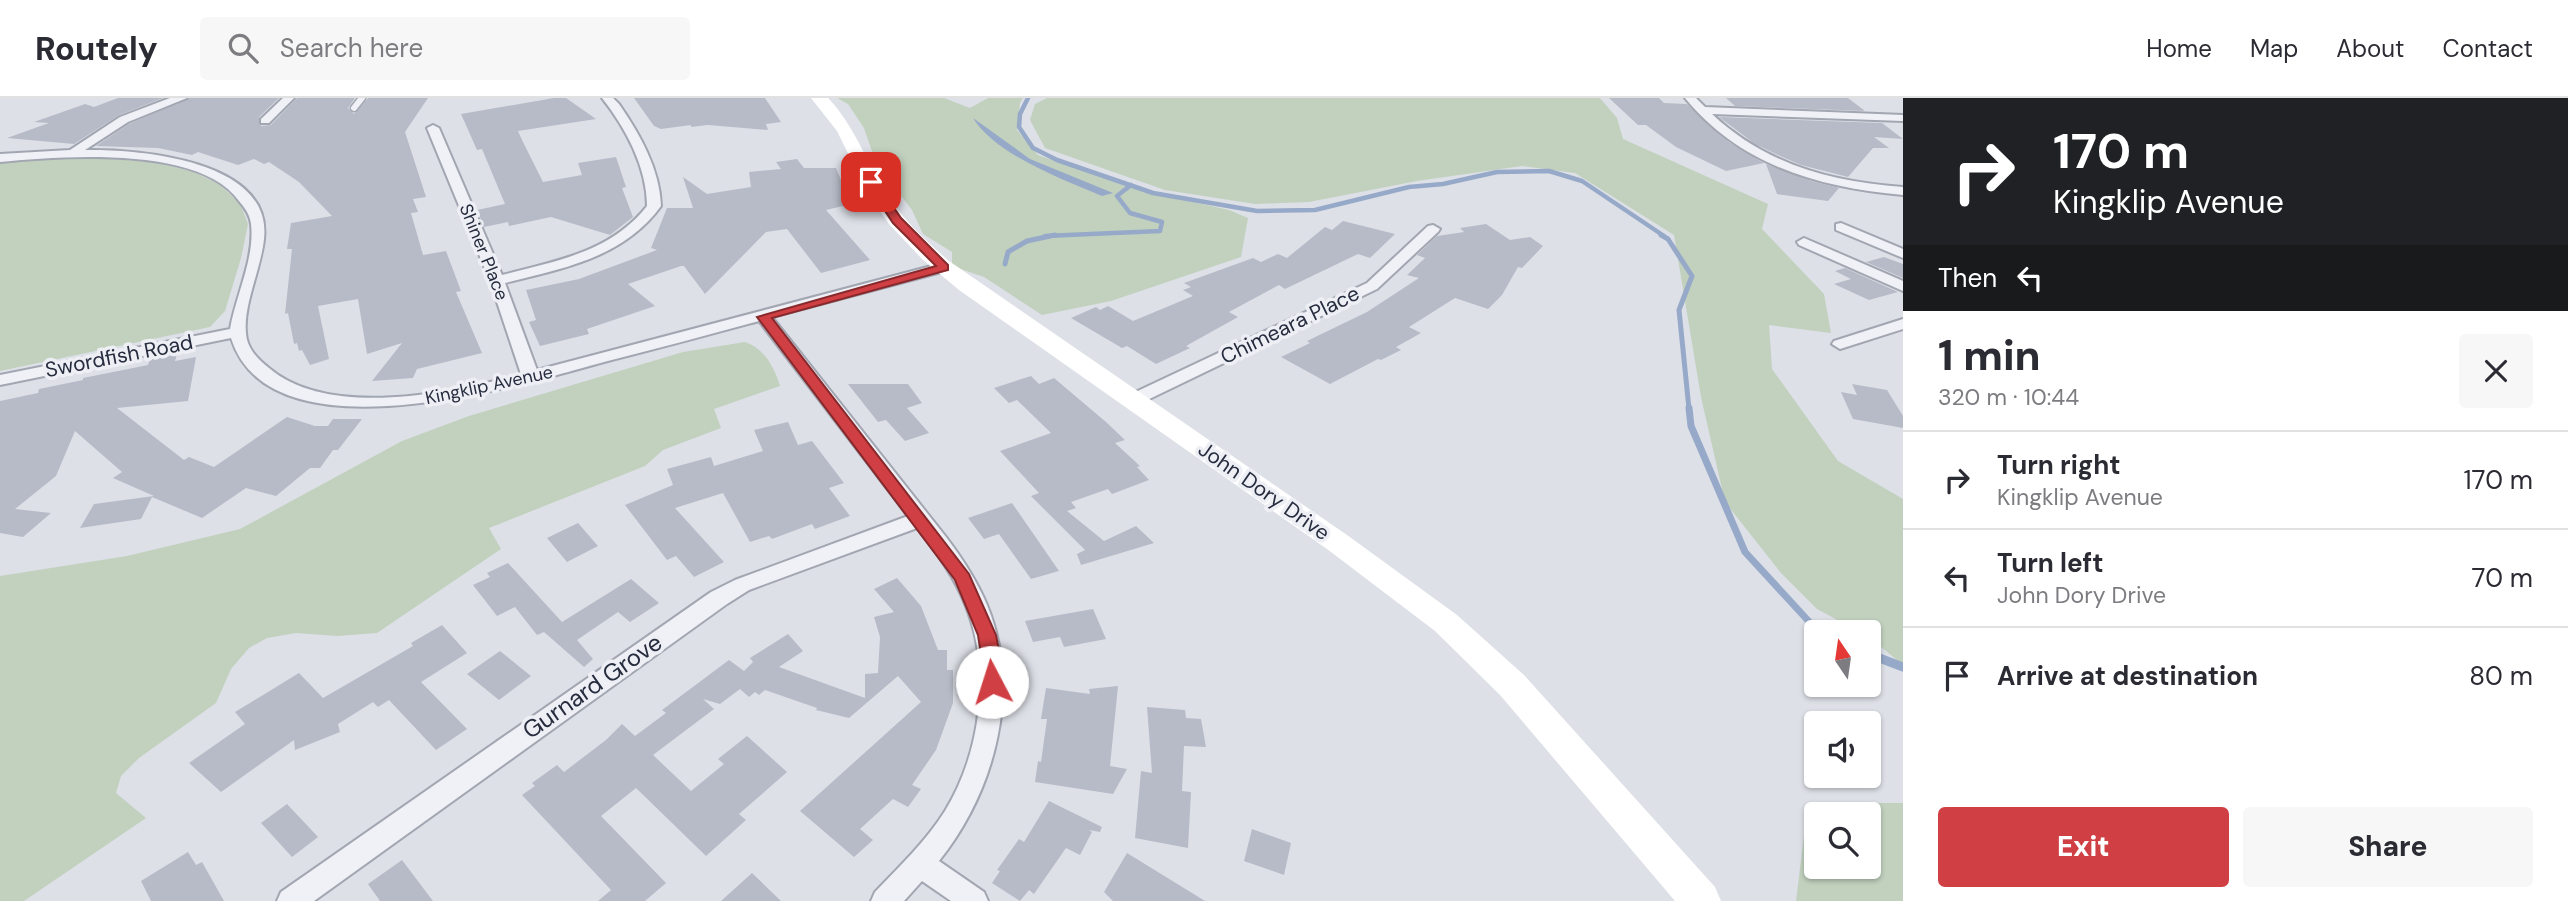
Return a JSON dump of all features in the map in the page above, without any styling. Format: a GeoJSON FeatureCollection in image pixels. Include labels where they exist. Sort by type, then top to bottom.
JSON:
{"type":"FeatureCollection","features":[{"type":"Feature","properties":{"kind":"street"},"geometry":{"type":"LineString","coordinates":[[73,153],[113,124],[146,109],[182,98]]}},
{"type":"Feature","properties":{"kind":"street"},"geometry":{"type":"LineString","coordinates":[[265,121],[289,98]]}},
{"type":"Feature","properties":{"kind":"street"},"geometry":{"type":"LineString","coordinates":[[497,281],[602,250],[631,233],[654,206],[654,187],[642,158],[620,113],[607,98]]}},
{"type":"Feature","properties":{"kind":"street","name":"John Dory Drive"},"geometry":{"type":"LineString","coordinates":[[819,98],[843,126],[890,212],[944,267],[1382,574],[1468,642],[1529,704],[1701,901]]}},
{"type":"Feature","properties":{"kind":"street"},"geometry":{"type":"LineString","coordinates":[[1689,98],[1734,139],[1768,159],[1843,182],[1903,191]]}},
{"type":"Feature","properties":{"kind":"street"},"geometry":{"type":"LineString","coordinates":[[1702,110],[1903,118]]}},
{"type":"Feature","properties":{"kind":"street","name":"Shiner Place"},"geometry":{"type":"LineString","coordinates":[[433,128],[497,281],[531,378]]}},
{"type":"Feature","properties":{"kind":"street"},"geometry":{"type":"LineString","coordinates":[[0,158],[73,153],[119,155],[179,163],[218,177],[243,194],[257,216],[260,228],[237,332]]}},
{"type":"Feature","properties":{"kind":"street"},"geometry":{"type":"LineString","coordinates":[[1841,227],[1903,254]]}},
{"type":"Feature","properties":{"kind":"street","name":"Chimeara Place"},"geometry":{"type":"LineString","coordinates":[[1133,400],[1372,286],[1433,229]]}},
{"type":"Feature","properties":{"kind":"street"},"geometry":{"type":"LineString","coordinates":[[1804,242],[1903,287]]}},
{"type":"Feature","properties":{"kind":"street","name":"Kingklip Avenue"},"geometry":{"type":"LineString","coordinates":[[237,332],[247,357],[265,376],[295,391],[356,400],[412,400],[531,378],[944,267]]}},
{"type":"Feature","properties":{"kind":"street"},"geometry":{"type":"LineString","coordinates":[[764,317],[963,578],[987,635],[993,665],[988,731],[976,769],[960,807],[921,864],[885,901]]}},
{"type":"Feature","properties":{"kind":"street"},"geometry":{"type":"LineString","coordinates":[[1840,344],[1903,324]]}},
{"type":"Feature","properties":{"kind":"street","name":"Swordfish Road"},"geometry":{"type":"LineString","coordinates":[[0,380],[237,332]]}},
{"type":"Feature","properties":{"kind":"street","name":"Gurnard Grove"},"geometry":{"type":"LineString","coordinates":[[291,901],[719,598],[753,581],[920,519]]}},
{"type":"Feature","properties":{"kind":"street"},"geometry":{"type":"LineString","coordinates":[[921,864],[974,901]]}},
{"type":"Feature","properties":{"kind":"lane"},"geometry":{"type":"LineString","coordinates":[[354,108],[362,98]]}},
{"type":"Feature","properties":{"kind":"green space"},"geometry":{"type":"Polygon","coordinates":[[[837,98],[944,98],[970,108],[988,98],[1023,98],[1017,130],[1038,155],[1132,188],[1229,210],[1248,218],[1241,257],[1111,301],[1042,315],[984,277],[952,266],[952,252],[923,234],[912,210],[876,163],[864,128],[848,104],[837,98]]]}},
{"type":"Feature","properties":{"kind":"green space"},"geometry":{"type":"Polygon","coordinates":[[[1047,98],[1600,98],[1617,118],[1623,139],[1768,204],[1762,229],[1824,294],[1831,333],[1769,325],[1772,369],[1838,461],[1903,499],[1903,665],[1881,647],[1881,620],[1838,620],[1817,609],[1781,573],[1725,502],[1701,397],[1674,235],[1575,173],[1522,166],[1417,181],[1309,202],[1255,204],[1165,190],[1045,148],[1030,120],[1035,104],[1047,98]]]}},
{"type":"Feature","properties":{"kind":"green space"},"geometry":{"type":"Polygon","coordinates":[[[86,156],[159,163],[194,172],[219,184],[240,203],[248,224],[225,311],[210,327],[0,371],[0,161],[86,156]]]}},
{"type":"Feature","properties":{"kind":"green space"},"geometry":{"type":"Polygon","coordinates":[[[745,342],[758,349],[768,360],[780,386],[714,409],[721,428],[663,450],[645,466],[489,528],[501,549],[377,633],[337,636],[296,633],[267,638],[249,648],[231,669],[216,703],[139,758],[121,776],[116,793],[146,818],[24,901],[0,901],[0,576],[127,556],[240,529],[402,441],[469,416],[683,352],[745,342]]]}},
{"type":"Feature","properties":{"kind":"green space"},"geometry":{"type":"Polygon","coordinates":[[[1881,803],[1903,803],[1903,901],[1796,901],[1804,836],[1804,879],[1881,879],[1881,803]]]}},
{"type":"Feature","properties":{"kind":"water"},"geometry":{"type":"Polygon","coordinates":[[[973,118],[1030,159],[1113,193],[1102,196],[1031,164],[997,143],[973,118]]]}},
{"type":"Feature","properties":{"kind":"building"},"geometry":{"type":"Polygon","coordinates":[[[118,98],[163,98],[119,115],[74,144],[7,138],[49,123],[34,122],[85,104],[94,107],[118,98]]]}},
{"type":"Feature","properties":{"kind":"building"},"geometry":{"type":"Polygon","coordinates":[[[190,98],[279,98],[259,117],[261,126],[271,125],[297,98],[355,98],[348,108],[354,114],[368,98],[428,98],[405,132],[426,197],[413,199],[418,212],[411,213],[423,255],[446,251],[461,291],[456,292],[482,353],[417,369],[413,378],[372,381],[402,343],[367,354],[358,299],[318,306],[329,359],[310,365],[302,350],[299,351],[297,343],[294,344],[288,313],[285,314],[292,249],[287,249],[291,223],[332,216],[299,182],[269,162],[264,164],[254,159],[238,165],[198,152],[192,155],[158,148],[96,146],[129,124],[190,98]]]}},
{"type":"Feature","properties":{"kind":"building"},"geometry":{"type":"Polygon","coordinates":[[[566,98],[596,119],[518,131],[543,182],[582,175],[578,163],[616,157],[626,187],[622,188],[633,217],[610,235],[551,217],[509,226],[508,222],[484,227],[477,210],[505,204],[482,149],[477,150],[461,114],[566,98]]]}},
{"type":"Feature","properties":{"kind":"building"},"geometry":{"type":"Polygon","coordinates":[[[634,98],[765,98],[781,122],[766,124],[768,130],[708,125],[661,129],[654,126],[634,98]]]}},
{"type":"Feature","properties":{"kind":"building"},"geometry":{"type":"Polygon","coordinates":[[[1609,98],[1659,98],[1664,103],[1687,104],[1729,142],[1764,163],[1726,171],[1676,147],[1646,125],[1638,125],[1609,98]]]}},
{"type":"Feature","properties":{"kind":"building"},"geometry":{"type":"Polygon","coordinates":[[[1726,98],[1848,98],[1865,111],[1735,106],[1726,98]]]}},
{"type":"Feature","properties":{"kind":"building"},"geometry":{"type":"Polygon","coordinates":[[[1719,117],[1882,123],[1903,139],[1874,137],[1889,148],[1873,148],[1848,177],[1801,165],[1778,155],[1755,144],[1719,117]]]}},
{"type":"Feature","properties":{"kind":"building"},"geometry":{"type":"Polygon","coordinates":[[[797,159],[804,168],[836,168],[851,204],[826,210],[870,260],[821,273],[787,229],[766,232],[705,294],[684,266],[681,266],[628,284],[655,306],[587,329],[589,334],[540,346],[529,322],[536,320],[526,290],[579,279],[657,250],[651,248],[667,208],[693,208],[683,177],[707,194],[751,187],[749,172],[781,169],[776,162],[797,159]]]}},
{"type":"Feature","properties":{"kind":"building"},"geometry":{"type":"Polygon","coordinates":[[[1766,164],[1839,188],[1828,201],[1777,194],[1766,164]]]}},
{"type":"Feature","properties":{"kind":"building"},"geometry":{"type":"Polygon","coordinates":[[[1343,221],[1395,234],[1370,258],[1358,254],[1285,289],[1279,285],[1229,312],[1238,317],[1186,346],[1190,348],[1156,364],[1127,346],[1122,348],[1071,318],[1096,307],[1100,310],[1108,306],[1133,321],[1193,296],[1183,290],[1191,287],[1184,283],[1253,258],[1261,262],[1278,254],[1287,258],[1325,227],[1332,230],[1343,221]]]}},
{"type":"Feature","properties":{"kind":"building"},"geometry":{"type":"Polygon","coordinates":[[[1486,224],[1510,240],[1530,237],[1543,246],[1522,268],[1518,267],[1502,295],[1488,309],[1455,298],[1409,327],[1421,333],[1396,347],[1401,350],[1330,384],[1281,357],[1310,343],[1307,341],[1367,312],[1419,278],[1407,275],[1425,258],[1417,255],[1437,236],[1464,232],[1460,228],[1486,224]]]}},
{"type":"Feature","properties":{"kind":"building"},"geometry":{"type":"Polygon","coordinates":[[[1884,257],[1903,264],[1903,278],[1866,262],[1884,257]]]}},
{"type":"Feature","properties":{"kind":"building"},"geometry":{"type":"Polygon","coordinates":[[[1845,268],[1898,292],[1869,300],[1834,284],[1851,279],[1835,271],[1845,268]]]}},
{"type":"Feature","properties":{"kind":"building"},"geometry":{"type":"Polygon","coordinates":[[[177,354],[175,361],[196,357],[188,401],[117,408],[184,460],[189,457],[214,467],[287,417],[315,426],[328,426],[333,419],[362,419],[320,468],[310,468],[276,496],[246,488],[202,518],[152,497],[141,519],[80,528],[94,504],[154,496],[113,478],[122,472],[75,431],[56,476],[15,509],[51,513],[23,537],[0,533],[0,401],[38,393],[39,389],[83,378],[148,365],[150,359],[177,354]]]}},
{"type":"Feature","properties":{"kind":"building"},"geometry":{"type":"Polygon","coordinates":[[[1031,376],[1039,384],[1054,378],[1106,422],[1125,440],[1115,443],[1140,466],[1137,467],[1149,480],[1112,494],[1108,489],[1071,502],[1076,508],[1067,511],[1104,541],[1136,526],[1154,543],[1081,565],[1077,554],[1085,550],[1031,496],[1039,493],[1000,451],[1051,433],[1017,400],[1009,403],[994,388],[1031,376]]]}},
{"type":"Feature","properties":{"kind":"building"},"geometry":{"type":"Polygon","coordinates":[[[848,384],[908,384],[922,403],[907,408],[929,433],[905,441],[886,420],[878,422],[848,384]]]}},
{"type":"Feature","properties":{"kind":"building"},"geometry":{"type":"Polygon","coordinates":[[[1852,384],[1887,390],[1903,416],[1903,428],[1853,419],[1841,392],[1857,395],[1852,384]]]}},
{"type":"Feature","properties":{"kind":"building"},"geometry":{"type":"Polygon","coordinates":[[[788,422],[798,445],[812,441],[844,483],[829,488],[850,516],[815,529],[812,524],[772,539],[769,536],[750,542],[723,493],[675,508],[724,562],[694,577],[676,556],[667,560],[625,505],[673,485],[667,469],[711,457],[714,466],[763,451],[754,430],[788,422]]]}},
{"type":"Feature","properties":{"kind":"building"},"geometry":{"type":"Polygon","coordinates":[[[1012,503],[1059,571],[1031,579],[999,534],[984,539],[968,518],[1012,503]]]}},
{"type":"Feature","properties":{"kind":"building"},"geometry":{"type":"Polygon","coordinates":[[[578,523],[598,546],[567,562],[547,538],[578,523]]]}},
{"type":"Feature","properties":{"kind":"building"},"geometry":{"type":"Polygon","coordinates":[[[508,563],[562,622],[631,579],[659,603],[630,622],[618,612],[577,640],[593,659],[584,667],[544,632],[537,635],[515,607],[497,616],[473,585],[490,577],[487,573],[508,563]]]}},
{"type":"Feature","properties":{"kind":"building"},"geometry":{"type":"Polygon","coordinates":[[[897,578],[921,606],[938,650],[947,650],[947,670],[953,670],[953,703],[936,750],[912,785],[921,789],[908,807],[893,799],[860,829],[873,840],[854,857],[800,811],[921,702],[898,676],[849,718],[816,710],[817,708],[765,690],[759,695],[755,692],[749,697],[740,689],[720,704],[703,699],[714,709],[653,755],[691,791],[724,764],[718,759],[747,736],[787,772],[739,814],[746,820],[706,856],[636,788],[601,816],[666,883],[645,901],[598,901],[611,890],[522,795],[535,786],[532,783],[557,765],[564,772],[606,740],[622,724],[635,736],[666,713],[662,710],[729,660],[744,671],[753,662],[750,658],[788,634],[803,651],[779,667],[865,698],[865,674],[878,673],[880,637],[874,617],[894,612],[874,589],[897,578]]]}},
{"type":"Feature","properties":{"kind":"building"},"geometry":{"type":"Polygon","coordinates":[[[1093,609],[1106,639],[1064,647],[1060,637],[1033,642],[1025,621],[1093,609]]]}},
{"type":"Feature","properties":{"kind":"building"},"geometry":{"type":"Polygon","coordinates":[[[442,625],[467,653],[421,682],[467,729],[436,750],[389,700],[378,707],[373,702],[338,724],[340,732],[295,750],[294,740],[221,792],[189,763],[245,724],[235,712],[299,673],[323,698],[413,646],[411,643],[442,625]]]}},
{"type":"Feature","properties":{"kind":"building"},"geometry":{"type":"Polygon","coordinates":[[[500,651],[531,676],[499,700],[467,674],[500,651]]]}},
{"type":"Feature","properties":{"kind":"building"},"geometry":{"type":"Polygon","coordinates":[[[1118,686],[1110,766],[1127,769],[1113,794],[1035,782],[1038,761],[1041,762],[1047,719],[1041,719],[1046,688],[1090,694],[1089,689],[1118,686]]]}},
{"type":"Feature","properties":{"kind":"building"},"geometry":{"type":"Polygon","coordinates":[[[1147,707],[1185,710],[1186,718],[1201,719],[1206,747],[1184,746],[1182,791],[1191,792],[1188,848],[1135,838],[1141,771],[1152,773],[1147,707]]]}},
{"type":"Feature","properties":{"kind":"building"},"geometry":{"type":"Polygon","coordinates":[[[1049,801],[1102,827],[1100,832],[1089,830],[1092,832],[1080,855],[1066,848],[1034,894],[1029,890],[1020,901],[992,883],[1000,871],[997,870],[1019,839],[1024,842],[1049,801]]]}},
{"type":"Feature","properties":{"kind":"building"},"geometry":{"type":"Polygon","coordinates":[[[287,804],[318,837],[292,857],[261,823],[287,804]]]}},
{"type":"Feature","properties":{"kind":"building"},"geometry":{"type":"Polygon","coordinates":[[[1252,829],[1291,843],[1284,875],[1244,861],[1252,829]]]}},
{"type":"Feature","properties":{"kind":"building"},"geometry":{"type":"Polygon","coordinates":[[[188,852],[196,865],[202,862],[224,901],[151,901],[141,881],[188,852]]]}},
{"type":"Feature","properties":{"kind":"building"},"geometry":{"type":"Polygon","coordinates":[[[1127,853],[1205,901],[1113,901],[1104,892],[1127,853]]]}},
{"type":"Feature","properties":{"kind":"building"},"geometry":{"type":"Polygon","coordinates":[[[402,860],[433,901],[380,901],[368,884],[402,860]]]}},
{"type":"Feature","properties":{"kind":"building"},"geometry":{"type":"Polygon","coordinates":[[[752,873],[781,901],[721,901],[752,873]]]}},
{"type":"Feature","properties":{"kind":"waterway"},"geometry":{"type":"LineString","coordinates":[[1028,98],[1020,114],[1019,127],[1033,148],[1057,160],[1131,185]]}},
{"type":"Feature","properties":{"kind":"waterway"},"geometry":{"type":"LineString","coordinates":[[1131,185],[1153,193],[1257,211],[1315,210],[1409,187],[1443,184],[1497,172],[1549,171],[1582,181],[1664,236]]}},
{"type":"Feature","properties":{"kind":"waterway"},"geometry":{"type":"LineString","coordinates":[[1052,236],[1160,231],[1162,222],[1130,213],[1117,196],[1131,185]]}},
{"type":"Feature","properties":{"kind":"waterway"},"geometry":{"type":"LineString","coordinates":[[1661,235],[1668,239],[1692,276],[1679,310],[1689,409]]}},
{"type":"Feature","properties":{"kind":"waterway"},"geometry":{"type":"LineString","coordinates":[[1045,236],[1052,236]]}},
{"type":"Feature","properties":{"kind":"waterway"},"geometry":{"type":"LineString","coordinates":[[1005,264],[1008,252],[1027,241],[1052,236]]}},
{"type":"Feature","properties":{"kind":"waterway"},"geometry":{"type":"LineString","coordinates":[[1689,408],[1691,426],[1745,552],[1808,620]]}},
{"type":"Feature","properties":{"kind":"waterway"},"geometry":{"type":"LineString","coordinates":[[1881,659],[1903,667]]}},
{"type":"Feature","properties":{"kind":"route"},"geometry":{"type":"LineString","coordinates":[[871,182],[897,220],[944,267],[764,317],[963,578],[987,635],[993,665],[992,682]]}}]}
